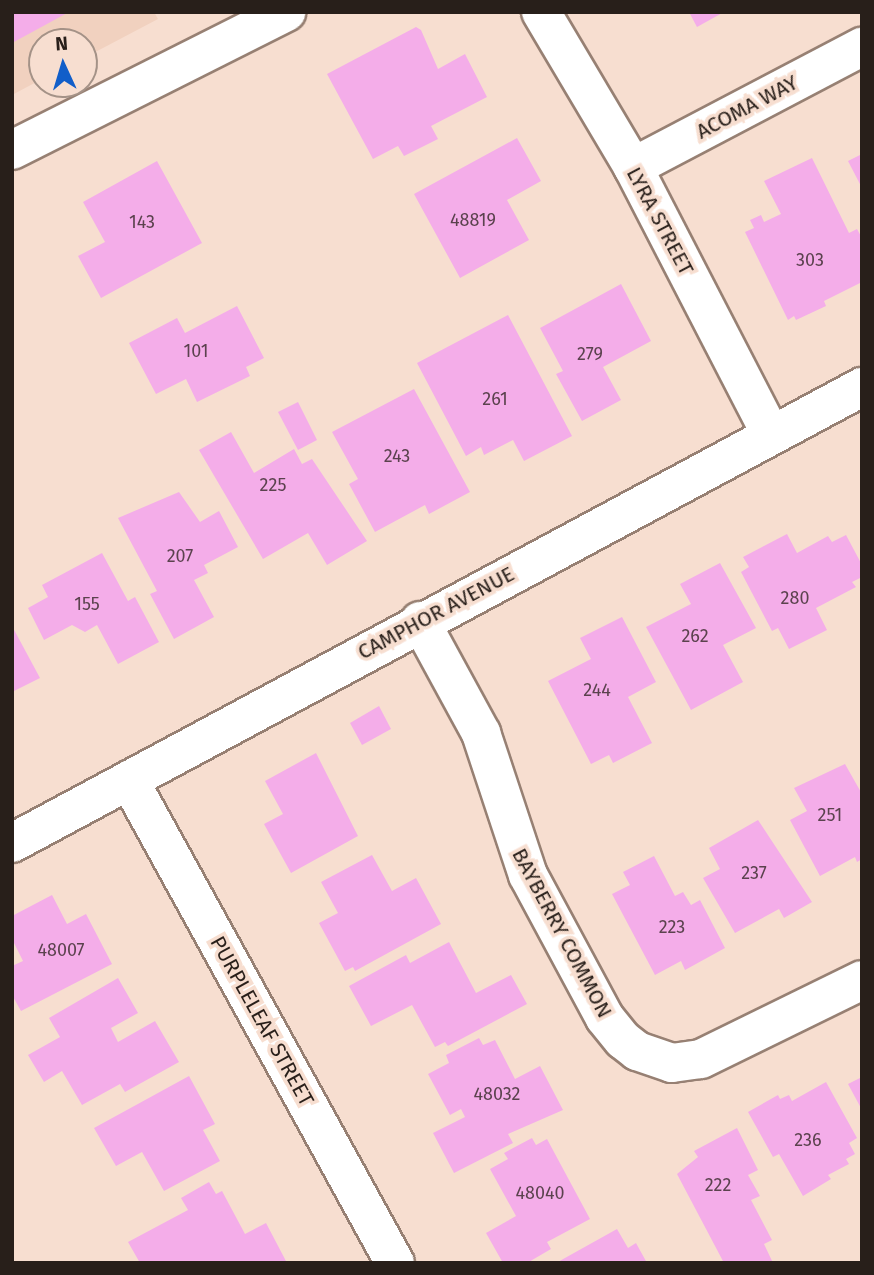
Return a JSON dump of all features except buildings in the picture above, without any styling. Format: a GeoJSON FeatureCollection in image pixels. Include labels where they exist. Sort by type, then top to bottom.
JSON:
{"type":"FeatureCollection","features":[{"type":"Feature","properties":{"kind":"street"},"geometry":{"type":"LineString","coordinates":[[12,150],[286,12]]}},
{"type":"Feature","properties":{"kind":"street","name":"LYRA STREET"},"geometry":{"type":"LineString","coordinates":[[541,12],[633,167],[771,434]]}},
{"type":"Feature","properties":{"kind":"street","name":"ACOMA WAY"},"geometry":{"type":"LineString","coordinates":[[633,167],[862,47]]}},
{"type":"Feature","properties":{"kind":"street","name":"CAMPHOR AVENUE"},"geometry":{"type":"LineString","coordinates":[[12,843],[420,621],[862,387]]}},
{"type":"Feature","properties":{"kind":"street","name":"BAYBERRY COMMON"},"geometry":{"type":"LineString","coordinates":[[420,621],[481,733],[528,875],[605,1018],[623,1040],[664,1061],[701,1059],[862,980]]}},
{"type":"Feature","properties":{"kind":"street","name":"PURPLELEAF STREET"},"geometry":{"type":"LineString","coordinates":[[129,780],[394,1263]]}},
{"type":"Feature","properties":{"kind":"shaded area"},"geometry":{"type":"Polygon","coordinates":[[[12,12],[154,12],[158,19],[98,51],[98,28],[28,28],[28,86],[12,95],[12,12]]]}}]}
